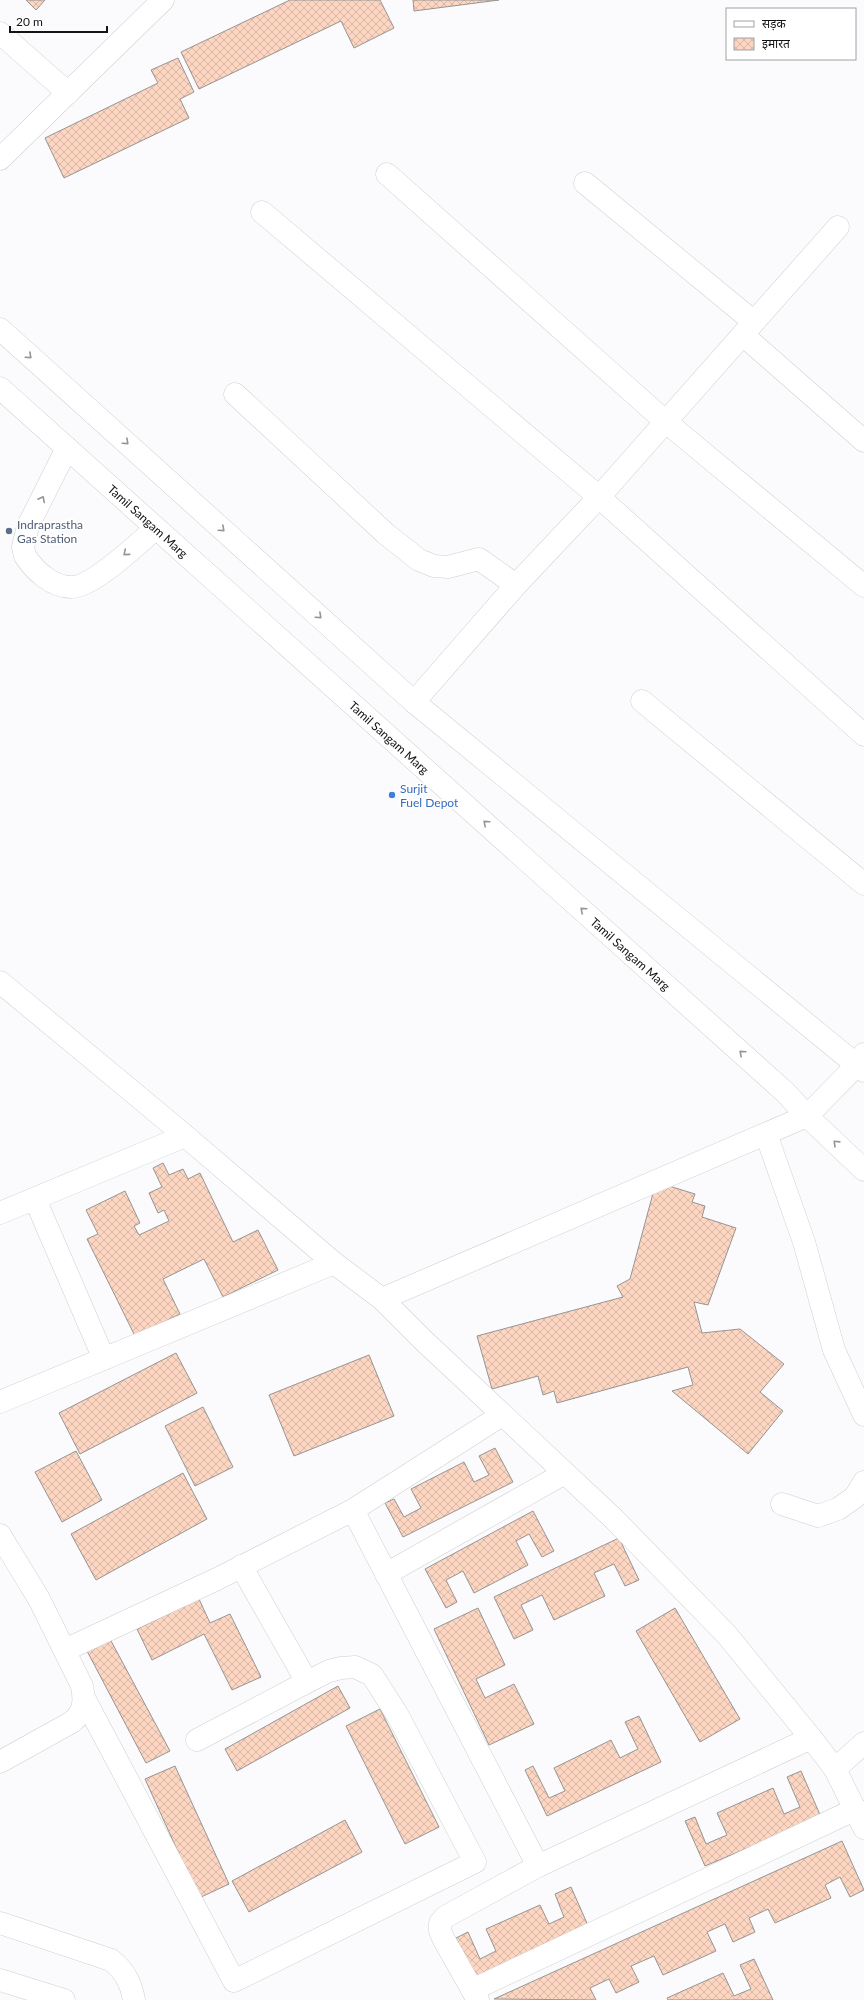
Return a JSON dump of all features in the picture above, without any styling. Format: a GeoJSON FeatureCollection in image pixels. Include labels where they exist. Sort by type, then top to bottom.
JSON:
{"type":"FeatureCollection","features":[{"type":"Feature","properties":{"kind":"street"},"geometry":{"type":"LineString","coordinates":[[0,159],[163,0]]}},
{"type":"Feature","properties":{"kind":"street"},"geometry":{"type":"LineString","coordinates":[[0,33],[68,93]]}},
{"type":"Feature","properties":{"kind":"street"},"geometry":{"type":"LineString","coordinates":[[386,174],[666,422],[864,586]]}},
{"type":"Feature","properties":{"kind":"street"},"geometry":{"type":"LineString","coordinates":[[585,183],[749,329],[864,442]]}},
{"type":"Feature","properties":{"kind":"street"},"geometry":{"type":"LineString","coordinates":[[262,212],[599,497],[864,735]]}},
{"type":"Feature","properties":{"kind":"street"},"geometry":{"type":"LineString","coordinates":[[414,702],[516,585],[599,497],[838,228]]}},
{"type":"Feature","properties":{"kind":"street"},"geometry":{"type":"LineString","coordinates":[[0,329],[414,702],[862,1063],[807,1116],[382,1299]]}},
{"type":"Feature","properties":{"kind":"street","name":"Tamil Sangam Marg"},"geometry":{"type":"LineString","coordinates":[[0,388],[786,1093],[807,1116],[864,1170]]}},
{"type":"Feature","properties":{"kind":"street"},"geometry":{"type":"LineString","coordinates":[[235,394],[386,534],[419,560],[434,566],[443,567],[479,559],[516,585]]}},
{"type":"Feature","properties":{"kind":"street"},"geometry":{"type":"LineString","coordinates":[[67,448],[24,536],[23,547],[25,556],[38,571],[50,581],[61,586],[72,588],[84,584],[103,572],[156,528]]}},
{"type":"Feature","properties":{"kind":"street"},"geometry":{"type":"LineString","coordinates":[[642,702],[864,884]]}},
{"type":"Feature","properties":{"kind":"street"},"geometry":{"type":"LineString","coordinates":[[0,982],[185,1136],[334,1264],[382,1299],[502,1415],[614,1518],[727,1635],[810,1738],[835,1770],[860,1818],[475,1995],[443,1938],[440,1923],[445,1918],[538,1866],[810,1738]]}},
{"type":"Feature","properties":{"kind":"street"},"geometry":{"type":"LineString","coordinates":[[766,1134],[804,1242],[834,1350],[864,1414]]}},
{"type":"Feature","properties":{"kind":"street"},"geometry":{"type":"LineString","coordinates":[[0,1213],[185,1136]]}},
{"type":"Feature","properties":{"kind":"street"},"geometry":{"type":"LineString","coordinates":[[35,1199],[104,1359]]}},
{"type":"Feature","properties":{"kind":"street"},"geometry":{"type":"LineString","coordinates":[[0,1402],[334,1264]]}},
{"type":"Feature","properties":{"kind":"street"},"geometry":{"type":"LineString","coordinates":[[65,1650],[241,1566],[353,1510],[502,1415]]}},
{"type":"Feature","properties":{"kind":"street"},"geometry":{"type":"LineString","coordinates":[[386,1574],[565,1473]]}},
{"type":"Feature","properties":{"kind":"street"},"geometry":{"type":"LineString","coordinates":[[782,1504],[818,1516],[838,1509],[855,1498],[864,1482]]}},
{"type":"Feature","properties":{"kind":"street"},"geometry":{"type":"LineString","coordinates":[[353,1510],[538,1866]]}},
{"type":"Feature","properties":{"kind":"street"},"geometry":{"type":"LineString","coordinates":[[0,1535],[39,1599],[82,1686],[84,1698],[234,1981],[475,1862],[398,1714],[372,1675],[355,1667],[329,1671],[198,1740]]}},
{"type":"Feature","properties":{"kind":"street"},"geometry":{"type":"LineString","coordinates":[[241,1566],[307,1682]]}},
{"type":"Feature","properties":{"kind":"street"},"geometry":{"type":"LineString","coordinates":[[0,1762],[72,1722],[80,1715],[84,1698]]}},
{"type":"Feature","properties":{"kind":"street"},"geometry":{"type":"LineString","coordinates":[[835,1770],[864,1743]]}},
{"type":"Feature","properties":{"kind":"street"},"geometry":{"type":"LineString","coordinates":[[835,1770],[864,1766]]}},
{"type":"Feature","properties":{"kind":"street"},"geometry":{"type":"LineString","coordinates":[[0,1923],[111,1960],[123,1970],[132,1989],[134,2000]]}},
{"type":"Feature","properties":{"kind":"street"},"geometry":{"type":"LineString","coordinates":[[0,1980],[64,2000]]}},
{"type":"Feature","properties":{"kind":"building"},"geometry":{"type":"Polygon","coordinates":[[[26,0],[45,0],[36,10],[26,0]]]}},
{"type":"Feature","properties":{"kind":"building"},"geometry":{"type":"Polygon","coordinates":[[[290,0],[380,0],[394,28],[354,48],[341,21],[199,89],[181,52],[290,0]]]}},
{"type":"Feature","properties":{"kind":"building"},"geometry":{"type":"Polygon","coordinates":[[[413,0],[499,0],[414,11],[413,0]]]}},
{"type":"Feature","properties":{"kind":"building"},"geometry":{"type":"Polygon","coordinates":[[[178,58],[194,92],[180,99],[189,118],[64,178],[45,138],[158,83],[151,70],[178,58]]]}},
{"type":"Feature","properties":{"kind":"building"},"geometry":{"type":"Polygon","coordinates":[[[163,1163],[169,1175],[183,1169],[188,1179],[200,1173],[233,1242],[258,1230],[278,1270],[223,1297],[204,1259],[163,1279],[180,1314],[135,1336],[87,1239],[98,1234],[86,1210],[125,1191],[140,1223],[134,1226],[139,1235],[169,1221],[164,1210],[158,1213],[149,1193],[162,1187],[153,1168],[163,1163]]]}},
{"type":"Feature","properties":{"kind":"building"},"geometry":{"type":"Polygon","coordinates":[[[656,1182],[695,1194],[692,1202],[705,1206],[702,1217],[736,1228],[708,1305],[694,1302],[702,1333],[740,1329],[784,1364],[760,1392],[783,1411],[748,1454],[672,1391],[693,1385],[688,1367],[557,1403],[554,1391],[543,1395],[538,1376],[492,1389],[477,1336],[623,1297],[617,1286],[630,1279],[656,1182]]]}},
{"type":"Feature","properties":{"kind":"building"},"geometry":{"type":"Polygon","coordinates":[[[176,1353],[197,1393],[80,1454],[59,1413],[176,1353]]]}},
{"type":"Feature","properties":{"kind":"building"},"geometry":{"type":"Polygon","coordinates":[[[369,1355],[394,1416],[294,1456],[269,1395],[369,1355]]]}},
{"type":"Feature","properties":{"kind":"building"},"geometry":{"type":"Polygon","coordinates":[[[203,1407],[233,1467],[195,1486],[165,1426],[203,1407]]]}},
{"type":"Feature","properties":{"kind":"building"},"geometry":{"type":"Polygon","coordinates":[[[495,1448],[513,1482],[403,1537],[385,1503],[394,1499],[404,1517],[421,1508],[411,1489],[464,1462],[474,1482],[489,1475],[479,1456],[495,1448]]]}},
{"type":"Feature","properties":{"kind":"building"},"geometry":{"type":"Polygon","coordinates":[[[76,1451],[102,1500],[62,1522],[35,1472],[76,1451]]]}},
{"type":"Feature","properties":{"kind":"building"},"geometry":{"type":"Polygon","coordinates":[[[183,1473],[207,1519],[96,1580],[71,1534],[183,1473]]]}},
{"type":"Feature","properties":{"kind":"building"},"geometry":{"type":"Polygon","coordinates":[[[533,1511],[554,1551],[542,1557],[529,1534],[516,1541],[528,1565],[474,1593],[463,1571],[446,1580],[457,1602],[446,1608],[425,1569],[533,1511]]]}},
{"type":"Feature","properties":{"kind":"building"},"geometry":{"type":"Polygon","coordinates":[[[619,1538],[639,1580],[625,1586],[614,1564],[594,1573],[605,1596],[554,1620],[542,1595],[521,1605],[533,1630],[514,1639],[494,1597],[619,1538]]]}},
{"type":"Feature","properties":{"kind":"building"},"geometry":{"type":"Polygon","coordinates":[[[199,1599],[210,1623],[230,1614],[261,1677],[232,1690],[204,1634],[152,1660],[137,1629],[199,1599]]]}},
{"type":"Feature","properties":{"kind":"building"},"geometry":{"type":"Polygon","coordinates":[[[478,1608],[505,1665],[476,1679],[485,1698],[514,1684],[534,1724],[489,1745],[434,1629],[478,1608]]]}},
{"type":"Feature","properties":{"kind":"building"},"geometry":{"type":"Polygon","coordinates":[[[675,1608],[740,1719],[700,1742],[636,1631],[675,1608]]]}},
{"type":"Feature","properties":{"kind":"building"},"geometry":{"type":"Polygon","coordinates":[[[110,1639],[170,1751],[146,1763],[87,1651],[110,1639]]]}},
{"type":"Feature","properties":{"kind":"building"},"geometry":{"type":"Polygon","coordinates":[[[338,1686],[350,1708],[237,1771],[225,1749],[338,1686]]]}},
{"type":"Feature","properties":{"kind":"building"},"geometry":{"type":"Polygon","coordinates":[[[380,1709],[439,1827],[405,1844],[346,1726],[380,1709]]]}},
{"type":"Feature","properties":{"kind":"building"},"geometry":{"type":"Polygon","coordinates":[[[639,1716],[661,1762],[547,1816],[525,1770],[533,1766],[549,1798],[565,1791],[554,1768],[611,1740],[620,1758],[638,1749],[625,1722],[639,1716]]]}},
{"type":"Feature","properties":{"kind":"building"},"geometry":{"type":"Polygon","coordinates":[[[175,1766],[229,1884],[199,1898],[145,1779],[175,1766]]]}},
{"type":"Feature","properties":{"kind":"building"},"geometry":{"type":"Polygon","coordinates":[[[801,1771],[821,1817],[705,1866],[685,1821],[695,1817],[706,1844],[727,1835],[717,1813],[773,1788],[784,1814],[800,1807],[787,1777],[801,1771]]]}},
{"type":"Feature","properties":{"kind":"building"},"geometry":{"type":"Polygon","coordinates":[[[345,1820],[362,1852],[249,1912],[232,1881],[345,1820]]]}},
{"type":"Feature","properties":{"kind":"building"},"geometry":{"type":"Polygon","coordinates":[[[842,1841],[864,1890],[850,1897],[840,1877],[825,1885],[831,1898],[775,1923],[768,1909],[749,1918],[755,1932],[733,1942],[725,1924],[707,1932],[716,1951],[663,1975],[654,1956],[631,1966],[639,1982],[616,1993],[609,1979],[590,1988],[596,2000],[494,1999],[842,1841]]]}},
{"type":"Feature","properties":{"kind":"building"},"geometry":{"type":"Polygon","coordinates":[[[571,1887],[590,1930],[475,1981],[456,1938],[468,1932],[480,1959],[496,1951],[486,1929],[540,1905],[549,1924],[564,1917],[555,1894],[571,1887]]]}},
{"type":"Feature","properties":{"kind":"building"},"geometry":{"type":"Polygon","coordinates":[[[754,1959],[773,2000],[668,2000],[667,1998],[723,1973],[734,1996],[751,1989],[740,1965],[754,1959]]]}},
{"type":"Feature","properties":{"kind":"place","name":"Indraprastha Gas Station"},"geometry":{"type":"Point","coordinates":[9,531]}},
{"type":"Feature","properties":{"kind":"place","name":"Surjit Fuel Depot"},"geometry":{"type":"Point","coordinates":[392,795]}}]}
